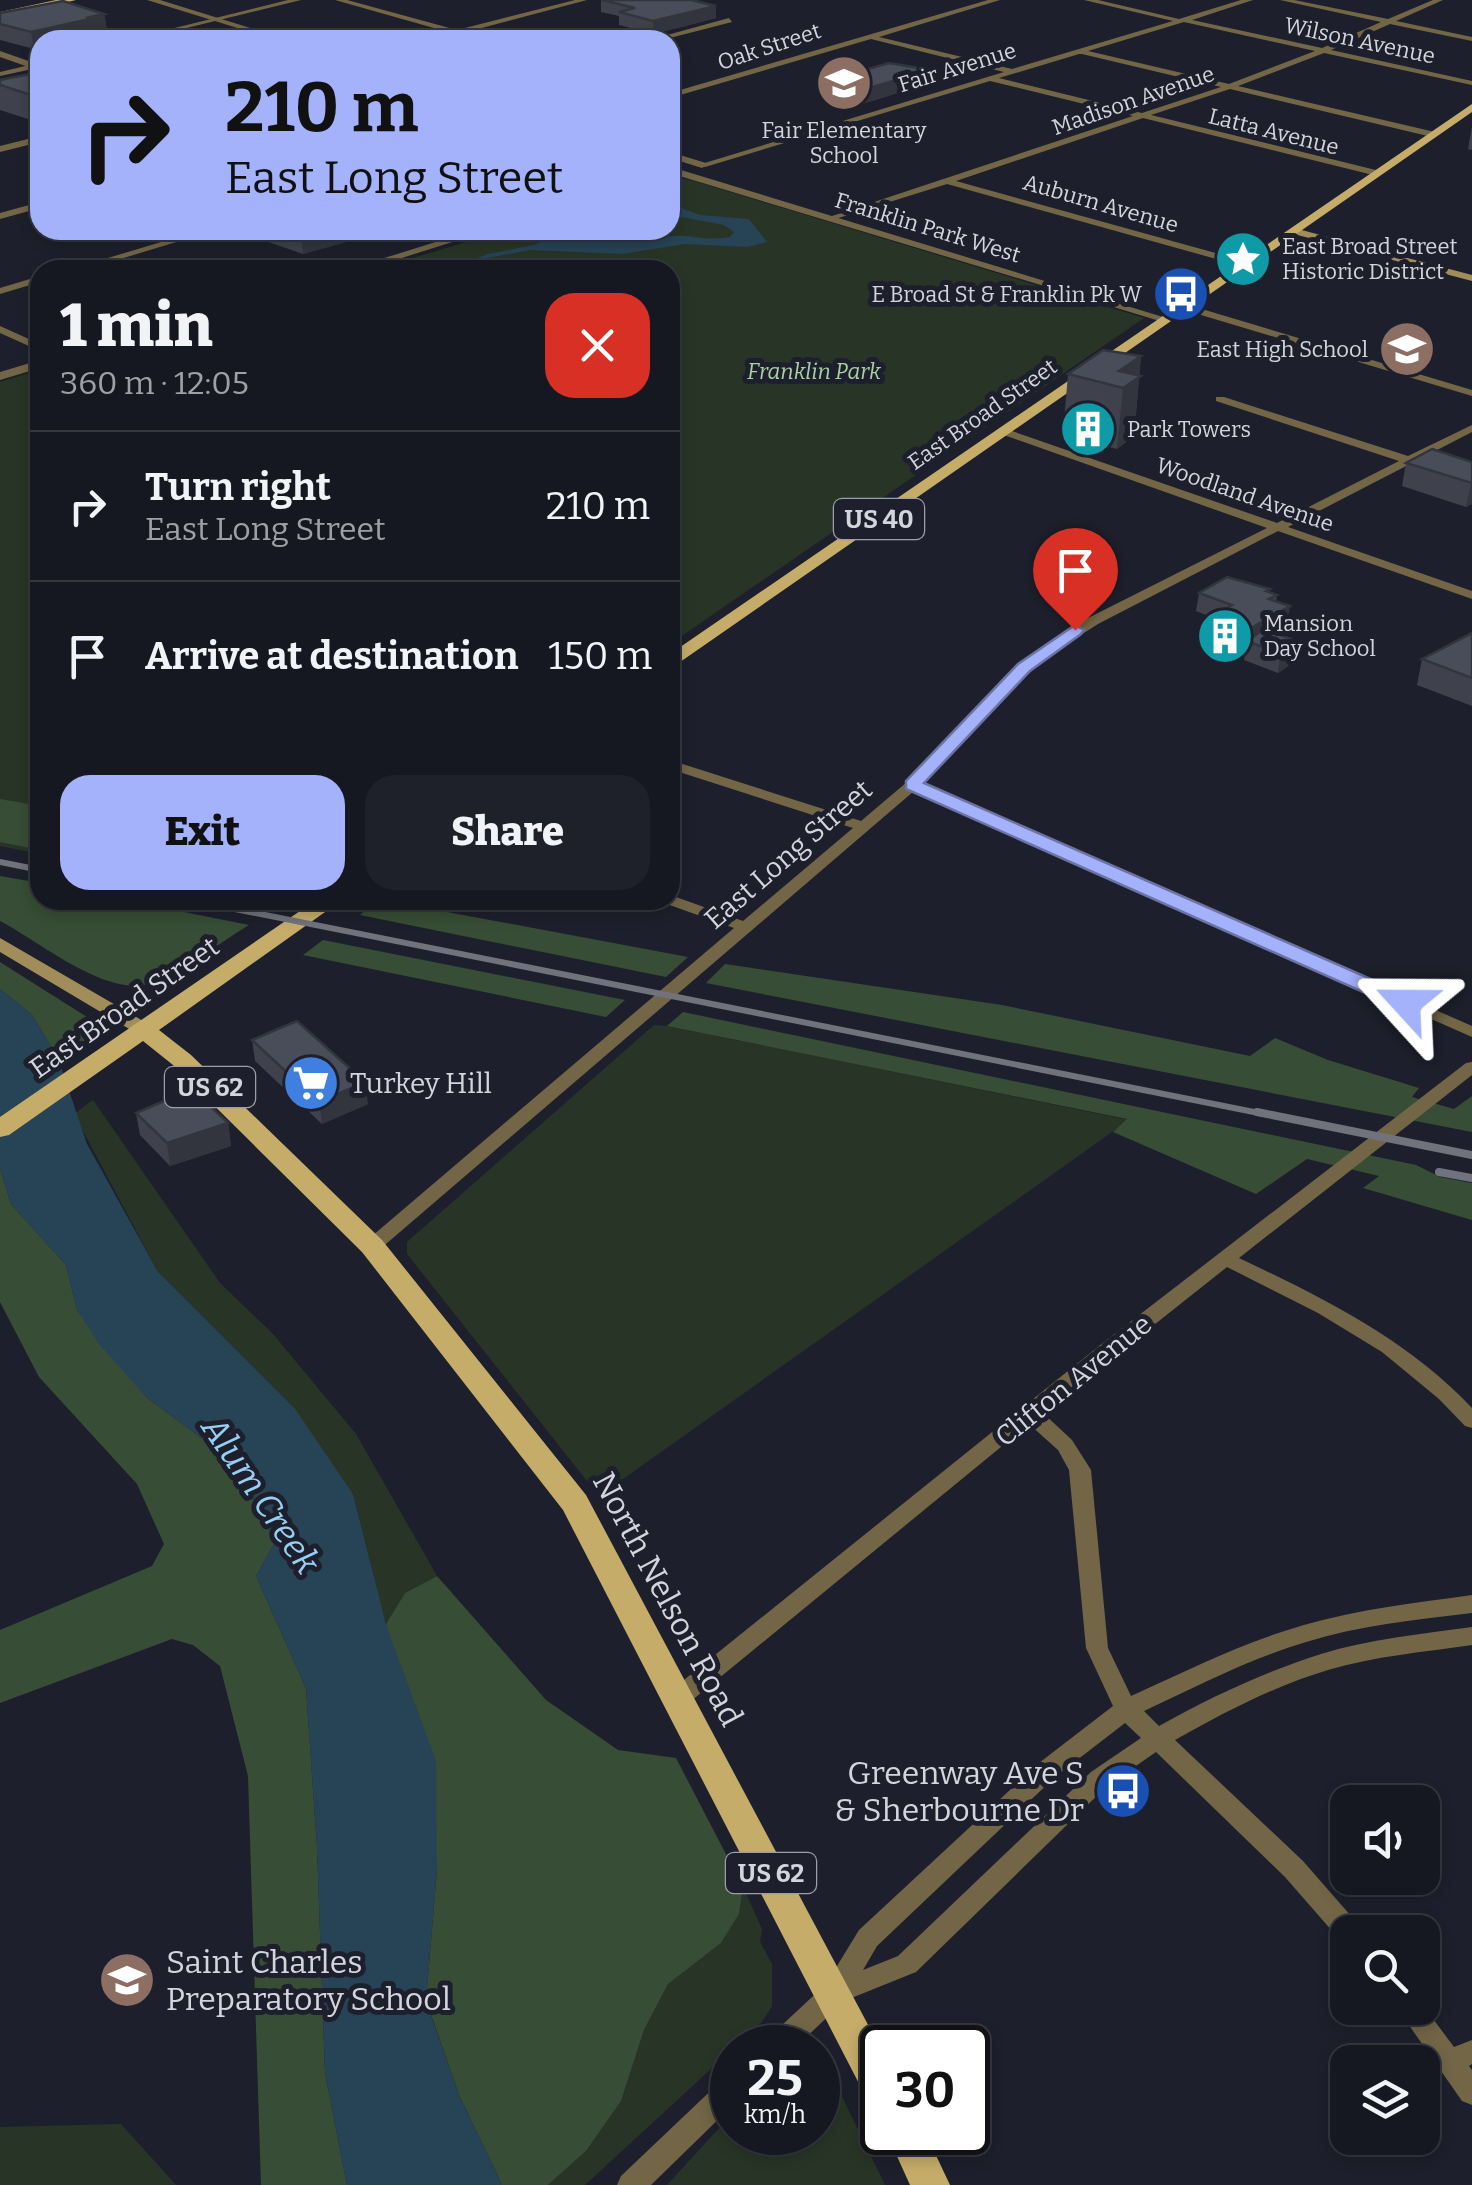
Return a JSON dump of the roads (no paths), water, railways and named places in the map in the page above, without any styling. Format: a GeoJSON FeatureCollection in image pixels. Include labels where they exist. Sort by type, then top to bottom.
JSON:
{"type":"FeatureCollection","features":[{"type":"Feature","properties":{"kind":"main road"},"geometry":{"type":"LineString","coordinates":[[0,16],[71,0]]}},
{"type":"Feature","properties":{"kind":"main road","name":"East Broad Street"},"geometry":{"type":"LineString","coordinates":[[680,656],[1472,106]]}},
{"type":"Feature","properties":{"kind":"main road"},"geometry":{"type":"LineString","coordinates":[[1294,230],[1472,278]]}},
{"type":"Feature","properties":{"kind":"main road","name":"East Broad Street"},"geometry":{"type":"LineString","coordinates":[[0,1129],[316,910]]}},
{"type":"Feature","properties":{"kind":"main road"},"geometry":{"type":"LineString","coordinates":[[0,944],[143,1029]]}},
{"type":"Feature","properties":{"kind":"main road","name":"North Nelson Road"},"geometry":{"type":"LineString","coordinates":[[143,1029],[182,1060],[372,1246],[575,1503],[860,2043]]}},
{"type":"Feature","properties":{"kind":"main road"},"geometry":{"type":"LineString","coordinates":[[915,2155],[930,2185]]}},
{"type":"Feature","properties":{"kind":"street"},"geometry":{"type":"LineString","coordinates":[[151,0],[252,30]]}},
{"type":"Feature","properties":{"kind":"street"},"geometry":{"type":"LineString","coordinates":[[170,30],[297,0]]}},
{"type":"Feature","properties":{"kind":"street"},"geometry":{"type":"LineString","coordinates":[[339,0],[449,30]]}},
{"type":"Feature","properties":{"kind":"street"},"geometry":{"type":"LineString","coordinates":[[464,30],[583,0]]}},
{"type":"Feature","properties":{"kind":"street","name":"Oak Street"},"geometry":{"type":"LineString","coordinates":[[680,93],[996,0]]}},
{"type":"Feature","properties":{"kind":"street","name":"Wilson Avenue"},"geometry":{"type":"LineString","coordinates":[[1088,0],[1472,82]]}},
{"type":"Feature","properties":{"kind":"street","name":"Fair Avenue"},"geometry":{"type":"LineString","coordinates":[[680,171],[1249,0]]}},
{"type":"Feature","properties":{"kind":"street"},"geometry":{"type":"LineString","coordinates":[[1284,0],[1472,39]]}},
{"type":"Feature","properties":{"kind":"street","name":"Madison Avenue"},"geometry":{"type":"LineString","coordinates":[[832,219],[1229,86],[1439,0]]}},
{"type":"Feature","properties":{"kind":"street"},"geometry":{"type":"LineString","coordinates":[[680,33],[729,20]]}},
{"type":"Feature","properties":{"kind":"street"},"geometry":{"type":"LineString","coordinates":[[868,36],[1011,72]]}},
{"type":"Feature","properties":{"kind":"street"},"geometry":{"type":"LineString","coordinates":[[1078,51],[1432,134]]}},
{"type":"Feature","properties":{"kind":"street"},"geometry":{"type":"LineString","coordinates":[[0,54],[30,65]]}},
{"type":"Feature","properties":{"kind":"street"},"geometry":{"type":"LineString","coordinates":[[0,74],[30,68]]}},
{"type":"Feature","properties":{"kind":"street","name":"Latta Avenue"},"geometry":{"type":"LineString","coordinates":[[988,78],[1376,173]]}},
{"type":"Feature","properties":{"kind":"street"},"geometry":{"type":"LineString","coordinates":[[0,149],[30,142]]}},
{"type":"Feature","properties":{"kind":"street"},"geometry":{"type":"LineString","coordinates":[[680,158],[702,165]]}},
{"type":"Feature","properties":{"kind":"street","name":"Franklin Park West"},"geometry":{"type":"LineString","coordinates":[[680,175],[1167,320]]}},
{"type":"Feature","properties":{"kind":"street","name":"Auburn Avenue"},"geometry":{"type":"LineString","coordinates":[[946,181],[1245,264]]}},
{"type":"Feature","properties":{"kind":"street"},"geometry":{"type":"LineString","coordinates":[[0,216],[30,208]]}},
{"type":"Feature","properties":{"kind":"street"},"geometry":{"type":"LineString","coordinates":[[108,260],[178,240]]}},
{"type":"Feature","properties":{"kind":"street"},"geometry":{"type":"LineString","coordinates":[[385,260],[452,240]]}},
{"type":"Feature","properties":{"kind":"street"},"geometry":{"type":"LineString","coordinates":[[0,291],[30,283]]}},
{"type":"Feature","properties":{"kind":"street"},"geometry":{"type":"LineString","coordinates":[[1186,306],[1472,393]]}},
{"type":"Feature","properties":{"kind":"street"},"geometry":{"type":"LineString","coordinates":[[0,329],[30,343]]}},
{"type":"Feature","properties":{"kind":"street"},"geometry":{"type":"LineString","coordinates":[[0,376],[30,367]]}},
{"type":"Feature","properties":{"kind":"street"},"geometry":{"type":"LineString","coordinates":[[1220,399],[1408,460]]}},
{"type":"Feature","properties":{"kind":"street","name":"East Long Street"},"geometry":{"type":"LineString","coordinates":[[372,1246],[912,785],[1009,682],[1053,644],[1472,428]]}},
{"type":"Feature","properties":{"kind":"street","name":"Woodland Avenue"},"geometry":{"type":"LineString","coordinates":[[1005,432],[1472,594]]}},
{"type":"Feature","properties":{"kind":"street"},"geometry":{"type":"LineString","coordinates":[[680,767],[863,826]]}},
{"type":"Feature","properties":{"kind":"street"},"geometry":{"type":"LineString","coordinates":[[912,785],[1472,1032]]}},
{"type":"Feature","properties":{"kind":"street"},"geometry":{"type":"LineString","coordinates":[[680,904],[745,927]]}},
{"type":"Feature","properties":{"kind":"street","name":"Clifton Avenue"},"geometry":{"type":"LineString","coordinates":[[677,1699],[1030,1414],[1472,1067]]}},
{"type":"Feature","properties":{"kind":"street"},"geometry":{"type":"LineString","coordinates":[[1226,1259],[1338,1315],[1418,1372],[1472,1421]]}},
{"type":"Feature","properties":{"kind":"street"},"geometry":{"type":"LineString","coordinates":[[1030,1414],[1065,1445],[1080,1470],[1097,1648],[1126,1709],[1294,1869],[1334,1915]]}},
{"type":"Feature","properties":{"kind":"street"},"geometry":{"type":"LineString","coordinates":[[800,2025],[835,1992],[868,1938],[1046,1770],[1126,1709],[1239,1656],[1305,1633],[1369,1618],[1472,1604]]}},
{"type":"Feature","properties":{"kind":"street"},"geometry":{"type":"LineString","coordinates":[[835,1992],[907,1964],[1099,1779],[1157,1738],[1224,1702],[1324,1662],[1386,1648],[1472,1636]]}},
{"type":"Feature","properties":{"kind":"street"},"geometry":{"type":"LineString","coordinates":[[1428,2025],[1461,2056],[1472,2092]]}},
{"type":"Feature","properties":{"kind":"street"},"geometry":{"type":"LineString","coordinates":[[632,2185],[710,2110]]}},
{"type":"Feature","properties":{"kind":"water"},"geometry":{"type":"Polygon","coordinates":[[[680,208],[700,215],[749,219],[767,242],[747,247],[685,244],[622,254],[531,250],[472,260],[545,240],[730,237],[734,232],[724,225],[680,217],[680,208]]]}},
{"type":"Feature","properties":{"kind":"water","name":"Alum Creek"},"geometry":{"type":"Polygon","coordinates":[[[0,989],[32,1015],[58,1058],[87,1144],[158,1272],[295,1409],[353,1494],[386,1624],[436,1761],[437,1869],[426,2001],[459,2095],[502,2185],[347,2185],[325,2073],[317,1847],[306,1688],[256,1576],[275,1542],[250,1493],[211,1445],[146,1397],[99,1344],[77,1310],[66,1265],[11,1204],[0,1168],[0,989]]]}},
{"type":"Feature","properties":{"kind":"railway"},"geometry":{"type":"LineString","coordinates":[[0,862],[30,868]]}},
{"type":"Feature","properties":{"kind":"railway"},"geometry":{"type":"LineString","coordinates":[[240,910],[1269,1115]]}},
{"type":"Feature","properties":{"kind":"railway"},"geometry":{"type":"LineString","coordinates":[[1257,1112],[1472,1155]]}},
{"type":"Feature","properties":{"kind":"railway"},"geometry":{"type":"LineString","coordinates":[[1439,1172],[1472,1178]]}},
{"type":"Feature","properties":{"kind":"place","name":"Fair Elementary School"},"geometry":{"type":"Point","coordinates":[844,83]}},
{"type":"Feature","properties":{"kind":"place","name":"East Broad Street Historic District"},"geometry":{"type":"Point","coordinates":[1243,259]}},
{"type":"Feature","properties":{"kind":"place","name":"E Broad St & Franklin Pk W"},"geometry":{"type":"Point","coordinates":[1181,294]}},
{"type":"Feature","properties":{"kind":"place","name":"East High School"},"geometry":{"type":"Point","coordinates":[1407,349]}},
{"type":"Feature","properties":{"kind":"place","name":"Park Towers"},"geometry":{"type":"Point","coordinates":[1088,429]}},
{"type":"Feature","properties":{"kind":"place","name":"Mansion Day School"},"geometry":{"type":"Point","coordinates":[1225,636]}},
{"type":"Feature","properties":{"kind":"place","name":"Turkey Hill"},"geometry":{"type":"Point","coordinates":[311,1083]}},
{"type":"Feature","properties":{"kind":"place","name":"Greenway Ave S & Sherbourne Dr"},"geometry":{"type":"Point","coordinates":[1123,1791]}},
{"type":"Feature","properties":{"kind":"place","name":"Saint Charles Preparatory School"},"geometry":{"type":"Point","coordinates":[127,1980]}},
{"type":"Feature","properties":{"kind":"park label","name":"Franklin Park"},"geometry":{"type":"Point","coordinates":[814,371]}}]}
